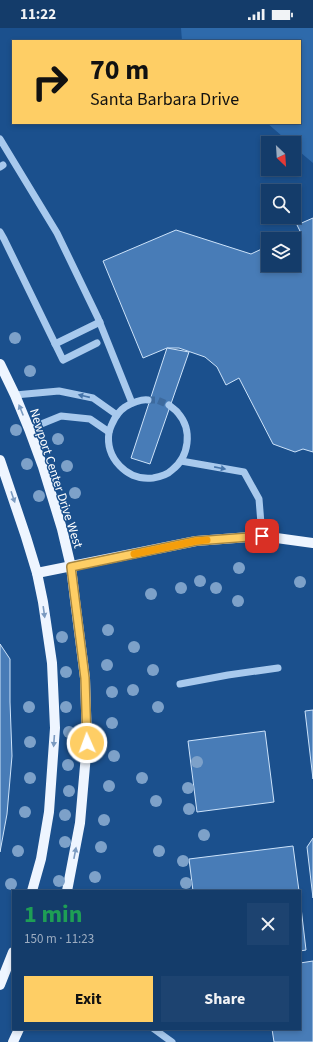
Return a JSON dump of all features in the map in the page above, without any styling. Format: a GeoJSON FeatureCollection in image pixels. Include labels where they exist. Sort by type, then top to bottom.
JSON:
{"type":"FeatureCollection","features":[{"type":"Feature","properties":{"kind":"main road","name":"Newport Center Drive West"},"geometry":{"type":"LineString","coordinates":[[0,364],[15,395],[43,468],[62,529],[71,567],[85,678],[87,743],[80,823],[67,890]]}},
{"type":"Feature","properties":{"kind":"main road"},"geometry":{"type":"LineString","coordinates":[[0,460],[37,573],[52,663],[55,728],[49,812],[41,859],[32,890]]}},
{"type":"Feature","properties":{"kind":"main road"},"geometry":{"type":"LineString","coordinates":[[37,573],[196,541],[262,536],[313,542]]}},
{"type":"Feature","properties":{"kind":"main road"},"geometry":{"type":"LineString","coordinates":[[0,985],[11,965]]}},
{"type":"Feature","properties":{"kind":"main road"},"geometry":{"type":"LineString","coordinates":[[13,1042],[19,1030]]}},
{"type":"Feature","properties":{"kind":"street"},"geometry":{"type":"LineString","coordinates":[[1,142],[57,233],[100,322],[132,403]]}},
{"type":"Feature","properties":{"kind":"street"},"geometry":{"type":"LineString","coordinates":[[0,232],[63,360],[97,343]]}},
{"type":"Feature","properties":{"kind":"street"},"geometry":{"type":"LineString","coordinates":[[55,344],[100,322]]}},
{"type":"Feature","properties":{"kind":"street"},"geometry":{"type":"LineString","coordinates":[[15,395],[59,391],[93,398],[117,415]]}},
{"type":"Feature","properties":{"kind":"street"},"geometry":{"type":"LineString","coordinates":[[148,400],[132,403],[122,410],[114,420],[109,432],[109,445],[114,458],[122,469],[133,476],[147,478],[160,477],[172,470],[181,460],[186,449],[188,436],[185,424],[169,405]]}},
{"type":"Feature","properties":{"kind":"street"},"geometry":{"type":"LineString","coordinates":[[29,430],[61,416],[90,419],[109,432]]}},
{"type":"Feature","properties":{"kind":"street"},"geometry":{"type":"LineString","coordinates":[[181,460],[244,472],[259,499],[262,536]]}},
{"type":"Feature","properties":{"kind":"street"},"geometry":{"type":"LineString","coordinates":[[180,684],[278,668]]}},
{"type":"Feature","properties":{"kind":"street"},"geometry":{"type":"LineString","coordinates":[[155,1030],[172,1042]]}},
{"type":"Feature","properties":{"kind":"shaded area"},"geometry":{"type":"Polygon","coordinates":[[[181,28],[313,28],[313,163],[301,153],[301,136],[282,136],[268,124],[301,124],[301,40],[182,40],[181,28]]]}},
{"type":"Feature","properties":{"kind":"building"},"geometry":{"type":"Polygon","coordinates":[[[313,218],[313,452],[303,449],[295,452],[273,444],[239,378],[226,385],[217,367],[205,357],[179,348],[167,348],[143,358],[103,261],[176,230],[251,254],[261,249],[261,272],[301,272],[301,232],[298,232],[300,231],[297,225],[313,218]]]}},
{"type":"Feature","properties":{"kind":"building"},"geometry":{"type":"Polygon","coordinates":[[[167,348],[189,352],[150,464],[131,458],[167,348]]]}},
{"type":"Feature","properties":{"kind":"building"},"geometry":{"type":"Polygon","coordinates":[[[0,644],[10,659],[12,756],[7,814],[0,852],[0,644]]]}},
{"type":"Feature","properties":{"kind":"building"},"geometry":{"type":"Polygon","coordinates":[[[313,710],[313,779],[305,711],[313,710]]]}},
{"type":"Feature","properties":{"kind":"building"},"geometry":{"type":"Polygon","coordinates":[[[265,731],[274,802],[197,812],[188,741],[265,731]]]}},
{"type":"Feature","properties":{"kind":"building"},"geometry":{"type":"Polygon","coordinates":[[[313,838],[313,898],[307,847],[313,838]]]}},
{"type":"Feature","properties":{"kind":"building"},"geometry":{"type":"Polygon","coordinates":[[[293,846],[299,890],[193,890],[189,859],[293,846]]]}},
{"type":"Feature","properties":{"kind":"building"},"geometry":{"type":"Polygon","coordinates":[[[301,908],[306,950],[301,951],[301,908]]]}},
{"type":"Feature","properties":{"kind":"building"},"geometry":{"type":"Polygon","coordinates":[[[313,961],[313,1042],[274,1042],[272,1030],[301,1030],[301,963],[313,961]]]}},
{"type":"Feature","properties":{"kind":"tunnel"},"geometry":{"type":"LineString","coordinates":[[148,400],[157,400],[169,405]]}},
{"type":"Feature","properties":{"kind":"slow traffic"},"geometry":{"type":"LineString","coordinates":[[134,554],[207,540]]}},
{"type":"Feature","properties":{"kind":"route"},"geometry":{"type":"LineString","coordinates":[[87,743],[85,678],[71,567],[196,541],[262,536]]}}]}
